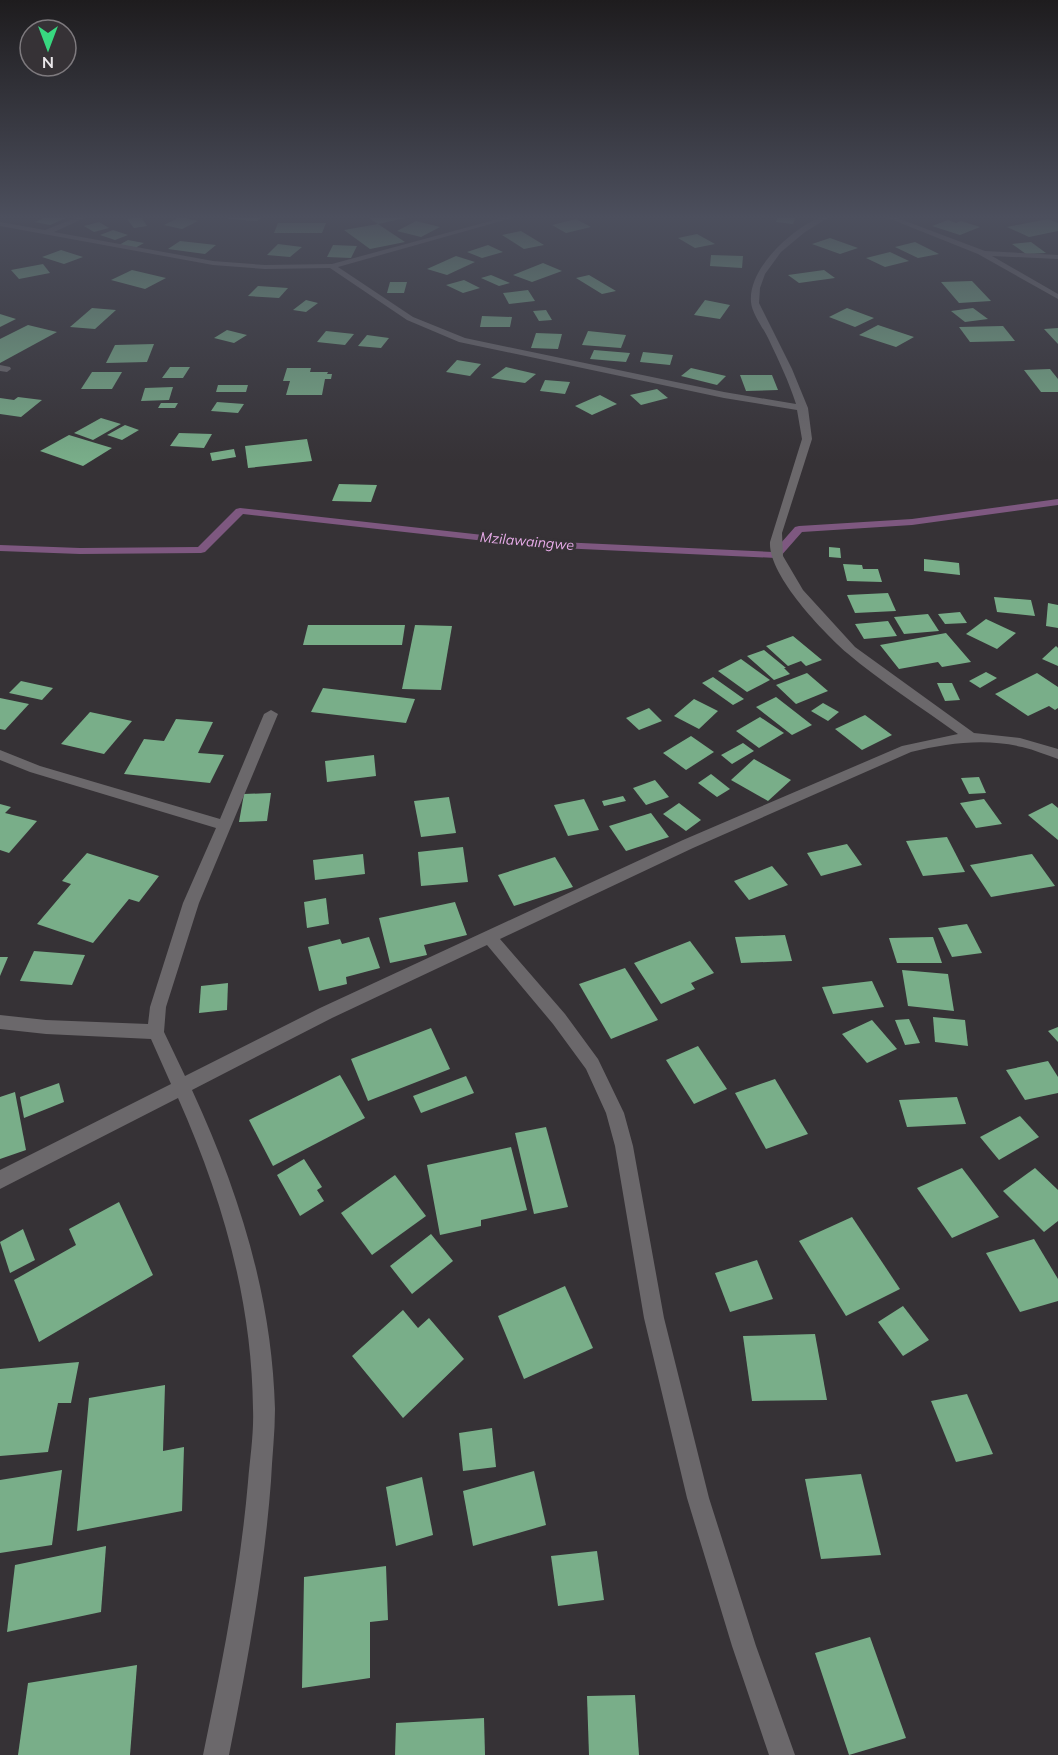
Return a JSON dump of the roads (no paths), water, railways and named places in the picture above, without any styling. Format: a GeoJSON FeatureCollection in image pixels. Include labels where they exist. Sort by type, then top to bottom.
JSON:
{"type":"FeatureCollection","features":[{"type":"Feature","properties":{"kind":"street"},"geometry":{"type":"LineString","coordinates":[[375,298],[413,320],[462,340],[578,362],[715,395],[803,408]]}},
{"type":"Feature","properties":{"kind":"street"},"geometry":{"type":"LineString","coordinates":[[755,298],[755,303],[803,408],[807,439],[777,533],[776,555],[785,572],[834,633],[851,650],[969,736]]}},
{"type":"Feature","properties":{"kind":"street"},"geometry":{"type":"LineString","coordinates":[[216,1755],[238,1648],[258,1506],[264,1410],[257,1327],[242,1246],[218,1175],[181,1085],[156,1032],[158,1007],[191,903],[271,714]]}},
{"type":"Feature","properties":{"kind":"street"},"geometry":{"type":"LineString","coordinates":[[0,1180],[181,1085],[326,1013],[688,844],[878,761],[933,741],[969,736],[1022,743],[1058,754]]}},
{"type":"Feature","properties":{"kind":"street"},"geometry":{"type":"LineString","coordinates":[[0,755],[35,768],[223,825]]}},
{"type":"Feature","properties":{"kind":"street"},"geometry":{"type":"LineString","coordinates":[[489,937],[559,1019],[592,1064],[615,1113],[624,1146],[654,1318],[698,1498],[744,1646],[782,1755]]}},
{"type":"Feature","properties":{"kind":"street"},"geometry":{"type":"LineString","coordinates":[[0,1022],[46,1027],[156,1032]]}},
{"type":"Feature","properties":{"kind":"waterway","name":"Mzilawaingwe"},"geometry":{"type":"LineString","coordinates":[[0,548],[80,551],[201,550],[240,511],[538,544],[776,555],[799,529],[912,522],[1058,502]]}}]}
